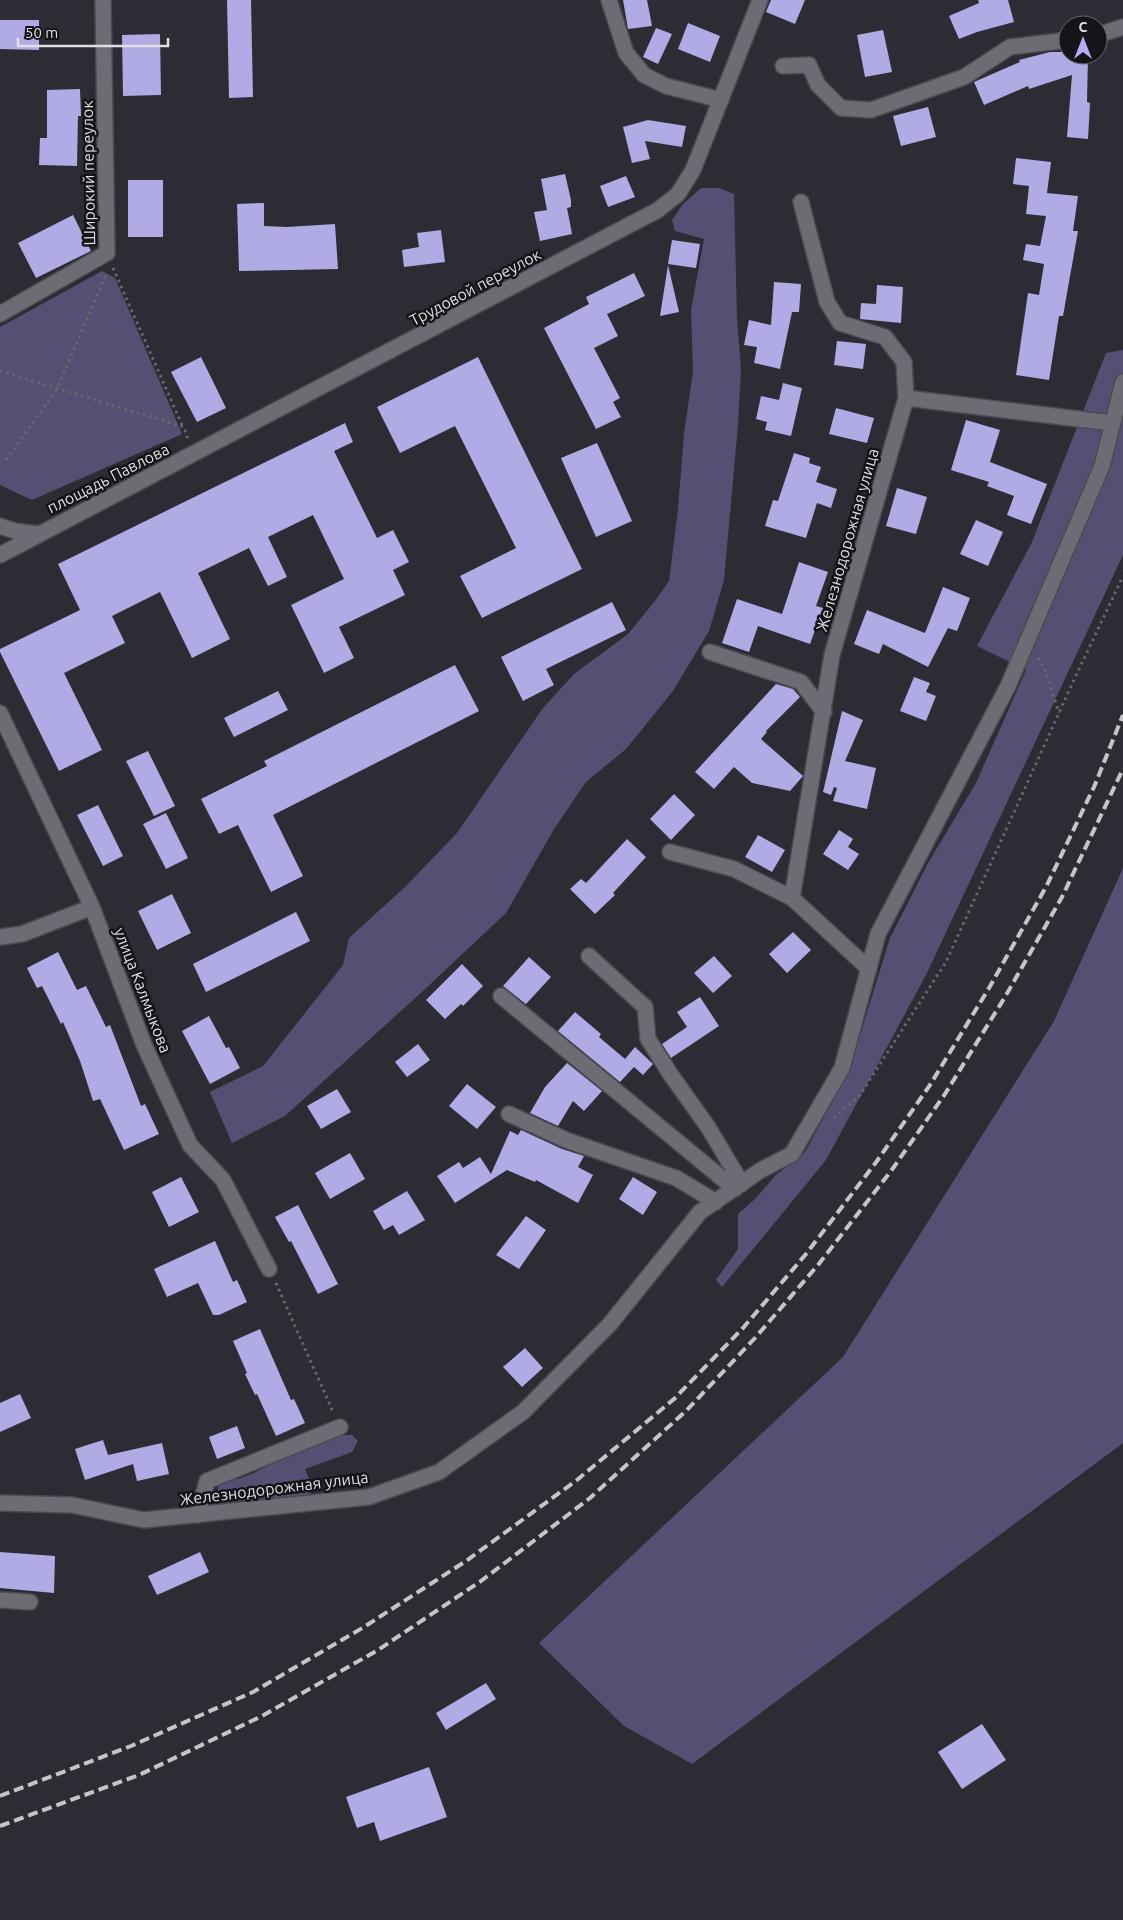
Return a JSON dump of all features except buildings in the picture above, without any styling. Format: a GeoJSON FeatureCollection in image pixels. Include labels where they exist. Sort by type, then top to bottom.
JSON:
{"type":"FeatureCollection","features":[{"type":"Feature","properties":{"kind":"street","name":"Широкий переулок"},"geometry":{"type":"LineString","coordinates":[[0,314],[106,253],[103,0]]}},
{"type":"Feature","properties":{"kind":"street"},"geometry":{"type":"LineString","coordinates":[[609,0],[626,53],[644,75],[666,86],[721,100]]}},
{"type":"Feature","properties":{"kind":"street","name":"Трудовой переулок"},"geometry":{"type":"LineString","coordinates":[[194,454],[658,210],[678,194],[693,170],[760,0]]}},
{"type":"Feature","properties":{"kind":"street"},"geometry":{"type":"LineString","coordinates":[[1108,32],[1123,27]]}},
{"type":"Feature","properties":{"kind":"street"},"geometry":{"type":"LineString","coordinates":[[783,66],[809,65],[818,85],[841,108],[871,110],[921,94],[964,77],[1010,47],[1058,41]]}},
{"type":"Feature","properties":{"kind":"street","name":"Железнодорожная улица"},"geometry":{"type":"LineString","coordinates":[[792,898],[832,655],[906,398],[904,362],[885,338],[840,324],[827,302],[801,202]]}},
{"type":"Feature","properties":{"kind":"street","name":"Железнодорожная улица"},"geometry":{"type":"LineString","coordinates":[[0,1503],[72,1505],[144,1520],[369,1497],[439,1472],[523,1412],[610,1324],[700,1212],[761,1170],[792,1154],[842,1068],[878,934],[1008,686],[1028,640],[1102,466],[1123,382]]}},
{"type":"Feature","properties":{"kind":"street"},"geometry":{"type":"LineString","coordinates":[[906,398],[1112,423]]}},
{"type":"Feature","properties":{"kind":"street","name":"площадь Павлова"},"geometry":{"type":"LineString","coordinates":[[0,555],[194,454]]}},
{"type":"Feature","properties":{"kind":"street","name":"площадь Павлова"},"geometry":{"type":"LineString","coordinates":[[0,526],[15,531],[38,534]]}},
{"type":"Feature","properties":{"kind":"street"},"geometry":{"type":"LineString","coordinates":[[710,652],[801,682],[824,712]]}},
{"type":"Feature","properties":{"kind":"street","name":"улица Калмыкова"},"geometry":{"type":"LineString","coordinates":[[0,713],[92,907],[144,1045],[190,1145],[223,1180],[269,1269]]}},
{"type":"Feature","properties":{"kind":"street"},"geometry":{"type":"LineString","coordinates":[[670,852],[734,868],[792,898],[869,969]]}},
{"type":"Feature","properties":{"kind":"street"},"geometry":{"type":"LineString","coordinates":[[0,937],[22,934],[92,907]]}},
{"type":"Feature","properties":{"kind":"street"},"geometry":{"type":"LineString","coordinates":[[589,956],[645,1007],[648,1039],[708,1127],[738,1186]]}},
{"type":"Feature","properties":{"kind":"street"},"geometry":{"type":"LineString","coordinates":[[500,996],[738,1186]]}},
{"type":"Feature","properties":{"kind":"street"},"geometry":{"type":"LineString","coordinates":[[509,1114],[566,1140],[676,1178],[716,1202]]}},
{"type":"Feature","properties":{"kind":"street"},"geometry":{"type":"LineString","coordinates":[[198,1515],[207,1481],[340,1427]]}},
{"type":"Feature","properties":{"kind":"street"},"geometry":{"type":"LineString","coordinates":[[0,1600],[30,1602]]}},
{"type":"Feature","properties":{"kind":"path"},"geometry":{"type":"LineString","coordinates":[[6,460],[57,389],[111,264],[184,427],[194,454]]}},
{"type":"Feature","properties":{"kind":"path"},"geometry":{"type":"LineString","coordinates":[[0,372],[184,427]]}},
{"type":"Feature","properties":{"kind":"path"},"geometry":{"type":"LineString","coordinates":[[833,1119],[860,1095],[946,962],[1123,576]]}},
{"type":"Feature","properties":{"kind":"path"},"geometry":{"type":"LineString","coordinates":[[1028,640],[1046,672],[1059,713]]}},
{"type":"Feature","properties":{"kind":"path"},"geometry":{"type":"LineString","coordinates":[[269,1269],[340,1427]]}},
{"type":"Feature","properties":{"kind":"shaded area"},"geometry":{"type":"Polygon","coordinates":[[[701,188],[719,188],[734,194],[737,319],[741,369],[738,425],[724,580],[709,631],[673,691],[626,749],[586,782],[554,829],[506,913],[285,1116],[232,1143],[210,1092],[263,1066],[343,965],[349,938],[405,887],[457,833],[543,708],[574,674],[628,634],[669,581],[678,509],[684,433],[693,372],[691,310],[704,239],[675,231],[672,220],[683,204],[701,188]]]}},
{"type":"Feature","properties":{"kind":"shaded area"},"geometry":{"type":"Polygon","coordinates":[[[102,271],[115,278],[182,434],[32,500],[0,485],[0,327],[102,271]]]}},
{"type":"Feature","properties":{"kind":"shaded area"},"geometry":{"type":"Polygon","coordinates":[[[1123,350],[1123,555],[926,975],[826,1160],[722,1287],[716,1280],[738,1249],[738,1214],[756,1198],[776,1175],[805,1152],[849,1071],[890,938],[928,863],[976,783],[1026,670],[977,646],[1032,542],[1106,353],[1123,350]]]}},
{"type":"Feature","properties":{"kind":"shaded area"},"geometry":{"type":"Polygon","coordinates":[[[1123,868],[1123,1443],[692,1764],[624,1726],[539,1643],[843,1357],[1054,1021],[1123,868]]]}},
{"type":"Feature","properties":{"kind":"shaded area"},"geometry":{"type":"Polygon","coordinates":[[[338,1435],[352,1435],[358,1441],[352,1452],[305,1469],[312,1486],[309,1500],[248,1500],[227,1504],[215,1503],[219,1484],[225,1480],[238,1479],[254,1473],[280,1459],[338,1435]]]}},
{"type":"Feature","properties":{"kind":"railway"},"geometry":{"type":"LineString","coordinates":[[0,1796],[131,1746],[253,1692],[364,1627],[466,1561],[577,1480],[674,1399],[743,1328],[806,1254],[877,1161],[930,1085],[989,988],[1046,887],[1094,787],[1123,715]]}},
{"type":"Feature","properties":{"kind":"railway"},"geometry":{"type":"LineString","coordinates":[[0,1826],[139,1775],[262,1716],[378,1650],[481,1581],[590,1498],[687,1410],[755,1338],[818,1265],[891,1171],[945,1094],[1005,997],[1062,897],[1123,769]]}}]}
